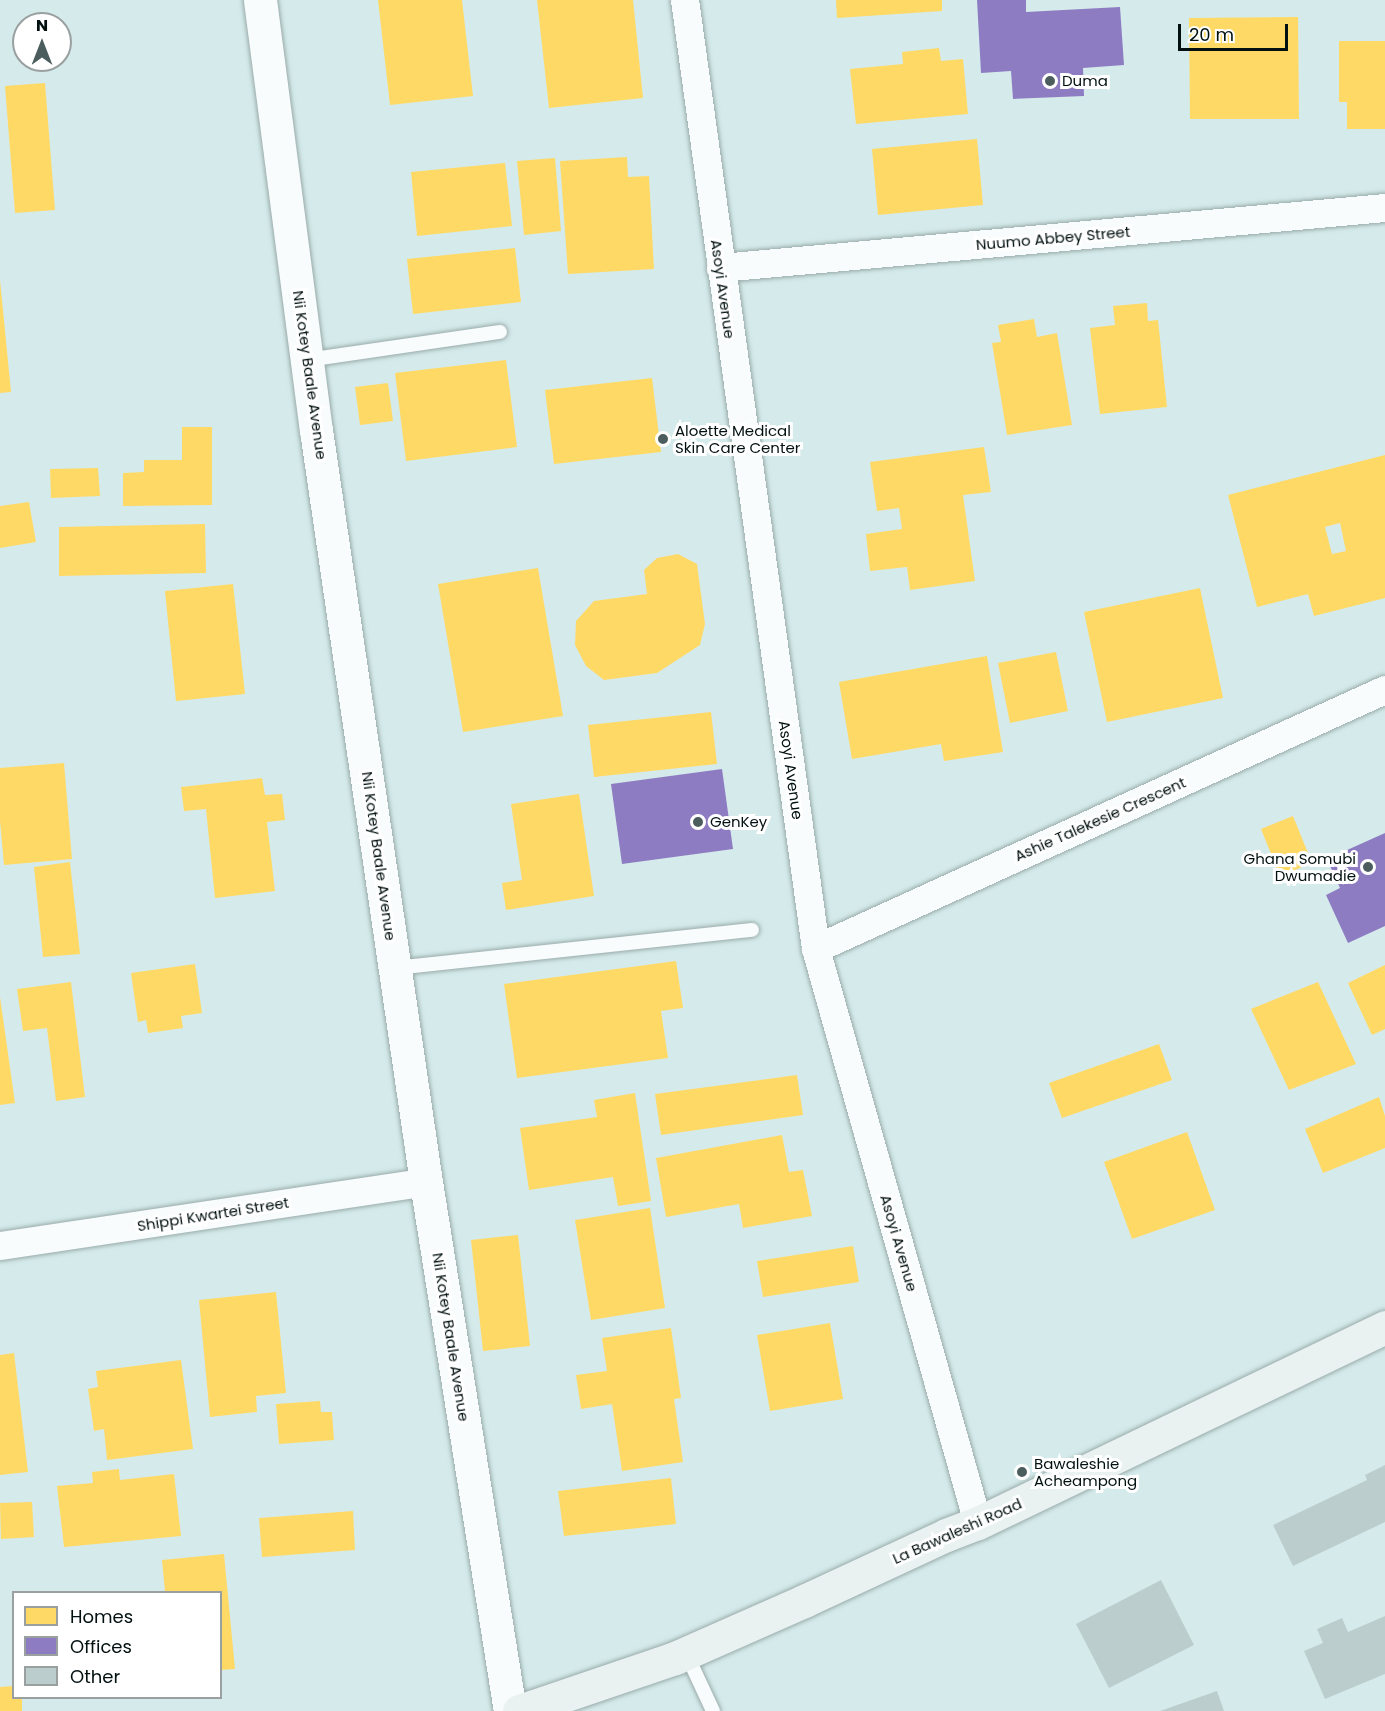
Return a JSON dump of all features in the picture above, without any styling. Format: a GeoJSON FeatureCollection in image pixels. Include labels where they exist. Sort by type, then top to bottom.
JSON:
{"type":"FeatureCollection","features":[{"type":"Feature","properties":{"kind":"main road","name":"La Bawaleshi Road"},"geometry":{"type":"LineString","coordinates":[[519,1711],[686,1653],[946,1534],[978,1523],[1385,1327]]}},
{"type":"Feature","properties":{"kind":"street","name":"Nii Kotey Baale Avenue"},"geometry":{"type":"LineString","coordinates":[[260,0],[307,360],[426,1182],[510,1711]]}},
{"type":"Feature","properties":{"kind":"street","name":"Asoyi Avenue"},"geometry":{"type":"LineString","coordinates":[[685,0],[816,949],[978,1523]]}},
{"type":"Feature","properties":{"kind":"street","name":"Nuumo Abbey Street"},"geometry":{"type":"LineString","coordinates":[[721,268],[1385,208]]}},
{"type":"Feature","properties":{"kind":"street","name":"Ashie Talekesie Crescent"},"geometry":{"type":"LineString","coordinates":[[816,949],[1385,690]]}},
{"type":"Feature","properties":{"kind":"street","name":"Shippi Kwartei Street"},"geometry":{"type":"LineString","coordinates":[[0,1246],[426,1182]]}},
{"type":"Feature","properties":{"kind":"lane"},"geometry":{"type":"LineString","coordinates":[[307,360],[500,332]]}},
{"type":"Feature","properties":{"kind":"lane"},"geometry":{"type":"LineString","coordinates":[[395,968],[752,930]]}},
{"type":"Feature","properties":{"kind":"lane"},"geometry":{"type":"LineString","coordinates":[[686,1653],[713,1711]]}},
{"type":"Feature","properties":{"kind":"building: Homes"},"geometry":{"type":"Polygon","coordinates":[[[378,0],[462,0],[473,96],[390,105],[378,0]]]}},
{"type":"Feature","properties":{"kind":"building: Homes"},"geometry":{"type":"Polygon","coordinates":[[[537,0],[633,0],[643,98],[549,108],[537,0]]]}},
{"type":"Feature","properties":{"kind":"building: Homes"},"geometry":{"type":"Polygon","coordinates":[[[836,0],[942,0],[942,11],[837,18],[836,0]]]}},
{"type":"Feature","properties":{"kind":"building: Homes"},"geometry":{"type":"Polygon","coordinates":[[[1298,17],[1299,119],[1190,119],[1189,18],[1298,17]]]}},
{"type":"Feature","properties":{"kind":"building: Homes"},"geometry":{"type":"Polygon","coordinates":[[[1339,41],[1385,41],[1385,129],[1347,129],[1347,102],[1339,102],[1339,41]]]}},
{"type":"Feature","properties":{"kind":"building: Homes"},"geometry":{"type":"Polygon","coordinates":[[[939,48],[941,61],[963,59],[968,114],[856,124],[850,69],[903,64],[902,52],[939,48]]]}},
{"type":"Feature","properties":{"kind":"building: Homes"},"geometry":{"type":"Polygon","coordinates":[[[45,83],[55,210],[15,213],[5,86],[45,83]]]}},
{"type":"Feature","properties":{"kind":"building: Homes"},"geometry":{"type":"Polygon","coordinates":[[[977,139],[983,205],[878,215],[872,149],[977,139]]]}},
{"type":"Feature","properties":{"kind":"building: Homes"},"geometry":{"type":"Polygon","coordinates":[[[627,157],[628,177],[649,176],[654,269],[568,274],[560,161],[627,157]]]}},
{"type":"Feature","properties":{"kind":"building: Homes"},"geometry":{"type":"Polygon","coordinates":[[[555,158],[561,231],[524,235],[517,161],[555,158]]]}},
{"type":"Feature","properties":{"kind":"building: Homes"},"geometry":{"type":"Polygon","coordinates":[[[505,163],[512,226],[417,236],[411,172],[505,163]]]}},
{"type":"Feature","properties":{"kind":"building: Homes"},"geometry":{"type":"Polygon","coordinates":[[[515,248],[521,302],[413,314],[407,259],[515,248]]]}},
{"type":"Feature","properties":{"kind":"building: Homes"},"geometry":{"type":"Polygon","coordinates":[[[0,280],[11,392],[0,393],[0,280]]]}},
{"type":"Feature","properties":{"kind":"building: Homes"},"geometry":{"type":"Polygon","coordinates":[[[1147,303],[1148,321],[1158,320],[1167,407],[1100,414],[1090,328],[1115,325],[1113,306],[1147,303]]]}},
{"type":"Feature","properties":{"kind":"building: Homes"},"geometry":{"type":"Polygon","coordinates":[[[1034,319],[1037,337],[1057,333],[1072,425],[1007,435],[992,343],[1001,342],[998,325],[1034,319]]]}},
{"type":"Feature","properties":{"kind":"building: Homes"},"geometry":{"type":"Polygon","coordinates":[[[506,360],[517,447],[406,461],[395,373],[506,360]]]}},
{"type":"Feature","properties":{"kind":"building: Homes"},"geometry":{"type":"Polygon","coordinates":[[[652,378],[661,452],[554,464],[545,390],[652,378]]]}},
{"type":"Feature","properties":{"kind":"building: Homes"},"geometry":{"type":"Polygon","coordinates":[[[388,383],[393,421],[360,425],[355,387],[388,383]]]}},
{"type":"Feature","properties":{"kind":"building: Homes"},"geometry":{"type":"Polygon","coordinates":[[[182,427],[212,427],[212,505],[123,506],[123,473],[144,472],[144,460],[182,460],[182,427]]]}},
{"type":"Feature","properties":{"kind":"building: Homes"},"geometry":{"type":"Polygon","coordinates":[[[984,447],[991,492],[963,495],[975,581],[910,590],[907,567],[870,571],[866,534],[902,529],[899,508],[877,511],[870,462],[984,447]]]}},
{"type":"Feature","properties":{"kind":"building: Homes"},"geometry":{"type":"Polygon","coordinates":[[[1385,455],[1385,598],[1314,616],[1308,594],[1257,607],[1228,495],[1385,455]],[[1340,523],[1325,527],[1332,554],[1346,551],[1340,523]]]}},
{"type":"Feature","properties":{"kind":"building: Homes"},"geometry":{"type":"Polygon","coordinates":[[[98,468],[100,496],[51,498],[50,469],[98,468]]]}},
{"type":"Feature","properties":{"kind":"building: Homes"},"geometry":{"type":"Polygon","coordinates":[[[29,502],[36,542],[0,548],[0,506],[29,502]]]}},
{"type":"Feature","properties":{"kind":"building: Homes"},"geometry":{"type":"Polygon","coordinates":[[[205,524],[206,573],[59,576],[59,527],[205,524]]]}},
{"type":"Feature","properties":{"kind":"building: Homes"},"geometry":{"type":"Polygon","coordinates":[[[678,554],[697,564],[705,624],[700,645],[657,673],[604,680],[586,666],[575,645],[576,621],[594,601],[647,594],[644,570],[657,558],[678,554]]]}},
{"type":"Feature","properties":{"kind":"building: Homes"},"geometry":{"type":"Polygon","coordinates":[[[538,568],[563,716],[463,732],[438,584],[538,568]]]}},
{"type":"Feature","properties":{"kind":"building: Homes"},"geometry":{"type":"Polygon","coordinates":[[[233,584],[245,694],[176,701],[165,591],[233,584]]]}},
{"type":"Feature","properties":{"kind":"building: Homes"},"geometry":{"type":"Polygon","coordinates":[[[1200,588],[1223,698],[1107,722],[1084,612],[1200,588]]]}},
{"type":"Feature","properties":{"kind":"building: Homes"},"geometry":{"type":"Polygon","coordinates":[[[1056,652],[1068,711],[1010,723],[998,663],[1056,652]]]}},
{"type":"Feature","properties":{"kind":"building: Homes"},"geometry":{"type":"Polygon","coordinates":[[[987,656],[1003,752],[944,761],[941,744],[852,759],[839,682],[987,656]]]}},
{"type":"Feature","properties":{"kind":"building: Homes"},"geometry":{"type":"Polygon","coordinates":[[[711,712],[717,764],[594,777],[588,725],[711,712]]]}},
{"type":"Feature","properties":{"kind":"building: Homes"},"geometry":{"type":"Polygon","coordinates":[[[64,763],[72,859],[4,865],[0,821],[0,768],[64,763]]]}},
{"type":"Feature","properties":{"kind":"building: Homes"},"geometry":{"type":"Polygon","coordinates":[[[262,778],[265,795],[282,794],[285,820],[267,822],[275,891],[215,898],[206,809],[184,811],[181,787],[262,778]]]}},
{"type":"Feature","properties":{"kind":"building: Homes"},"geometry":{"type":"Polygon","coordinates":[[[579,794],[594,896],[506,910],[502,883],[522,880],[511,804],[579,794]]]}},
{"type":"Feature","properties":{"kind":"building: Homes"},"geometry":{"type":"Polygon","coordinates":[[[1293,816],[1312,863],[1280,876],[1261,829],[1293,816]]]}},
{"type":"Feature","properties":{"kind":"building: Homes"},"geometry":{"type":"Polygon","coordinates":[[[70,862],[80,954],[43,957],[34,867],[70,862]]]}},
{"type":"Feature","properties":{"kind":"building: Homes"},"geometry":{"type":"Polygon","coordinates":[[[676,961],[683,1008],[661,1011],[668,1058],[517,1078],[504,984],[676,961]]]}},
{"type":"Feature","properties":{"kind":"building: Homes"},"geometry":{"type":"Polygon","coordinates":[[[195,964],[202,1013],[181,1016],[183,1028],[148,1033],[146,1020],[138,1022],[131,973],[195,964]]]}},
{"type":"Feature","properties":{"kind":"building: Homes"},"geometry":{"type":"Polygon","coordinates":[[[1385,965],[1385,1029],[1372,1035],[1348,983],[1385,965]]]}},
{"type":"Feature","properties":{"kind":"building: Homes"},"geometry":{"type":"Polygon","coordinates":[[[71,982],[85,1097],[56,1101],[47,1028],[23,1031],[17,989],[71,982]]]}},
{"type":"Feature","properties":{"kind":"building: Homes"},"geometry":{"type":"Polygon","coordinates":[[[1318,982],[1356,1064],[1289,1090],[1251,1009],[1318,982]]]}},
{"type":"Feature","properties":{"kind":"building: Homes"},"geometry":{"type":"Polygon","coordinates":[[[0,997],[15,1103],[0,1105],[0,997]]]}},
{"type":"Feature","properties":{"kind":"building: Homes"},"geometry":{"type":"Polygon","coordinates":[[[1159,1044],[1172,1080],[1062,1118],[1049,1083],[1159,1044]]]}},
{"type":"Feature","properties":{"kind":"building: Homes"},"geometry":{"type":"Polygon","coordinates":[[[797,1075],[803,1115],[661,1135],[655,1094],[797,1075]]]}},
{"type":"Feature","properties":{"kind":"building: Homes"},"geometry":{"type":"Polygon","coordinates":[[[635,1093],[651,1201],[618,1206],[613,1177],[529,1190],[520,1128],[597,1117],[594,1100],[635,1093]]]}},
{"type":"Feature","properties":{"kind":"building: Homes"},"geometry":{"type":"Polygon","coordinates":[[[1379,1097],[1385,1116],[1385,1148],[1323,1173],[1305,1129],[1379,1097]]]}},
{"type":"Feature","properties":{"kind":"building: Homes"},"geometry":{"type":"Polygon","coordinates":[[[1187,1132],[1215,1210],[1132,1239],[1104,1162],[1187,1132]]]}},
{"type":"Feature","properties":{"kind":"building: Homes"},"geometry":{"type":"Polygon","coordinates":[[[782,1135],[789,1172],[803,1170],[812,1216],[743,1228],[739,1204],[666,1217],[656,1158],[782,1135]]]}},
{"type":"Feature","properties":{"kind":"building: Homes"},"geometry":{"type":"Polygon","coordinates":[[[650,1208],[665,1308],[591,1320],[575,1220],[650,1208]]]}},
{"type":"Feature","properties":{"kind":"building: Homes"},"geometry":{"type":"Polygon","coordinates":[[[518,1235],[530,1346],[483,1351],[471,1240],[518,1235]]]}},
{"type":"Feature","properties":{"kind":"building: Homes"},"geometry":{"type":"Polygon","coordinates":[[[853,1246],[859,1282],[763,1297],[757,1261],[853,1246]]]}},
{"type":"Feature","properties":{"kind":"building: Homes"},"geometry":{"type":"Polygon","coordinates":[[[276,1292],[286,1393],[256,1396],[257,1412],[210,1417],[199,1300],[276,1292]]]}},
{"type":"Feature","properties":{"kind":"building: Homes"},"geometry":{"type":"Polygon","coordinates":[[[830,1323],[843,1399],[770,1411],[757,1335],[830,1323]]]}},
{"type":"Feature","properties":{"kind":"building: Homes"},"geometry":{"type":"Polygon","coordinates":[[[671,1328],[681,1398],[674,1399],[683,1462],[622,1471],[612,1404],[581,1409],[576,1375],[607,1371],[602,1338],[671,1328]]]}},
{"type":"Feature","properties":{"kind":"building: Homes"},"geometry":{"type":"Polygon","coordinates":[[[14,1353],[28,1472],[0,1475],[0,1355],[14,1353]]]}},
{"type":"Feature","properties":{"kind":"building: Homes"},"geometry":{"type":"Polygon","coordinates":[[[181,1360],[193,1449],[107,1460],[104,1429],[94,1431],[88,1389],[98,1387],[96,1371],[181,1360]]]}},
{"type":"Feature","properties":{"kind":"building: Homes"},"geometry":{"type":"Polygon","coordinates":[[[320,1401],[321,1412],[332,1412],[334,1440],[279,1444],[276,1404],[320,1401]]]}},
{"type":"Feature","properties":{"kind":"building: Homes"},"geometry":{"type":"Polygon","coordinates":[[[119,1469],[120,1480],[174,1474],[181,1536],[64,1547],[57,1486],[93,1483],[92,1472],[119,1469]]]}},
{"type":"Feature","properties":{"kind":"building: Homes"},"geometry":{"type":"Polygon","coordinates":[[[671,1478],[676,1524],[564,1536],[558,1491],[671,1478]]]}},
{"type":"Feature","properties":{"kind":"building: Homes"},"geometry":{"type":"Polygon","coordinates":[[[32,1502],[34,1537],[1,1539],[0,1503],[32,1502]]]}},
{"type":"Feature","properties":{"kind":"building: Homes"},"geometry":{"type":"Polygon","coordinates":[[[353,1511],[355,1550],[262,1557],[259,1518],[353,1511]]]}},
{"type":"Feature","properties":{"kind":"building: Homes"},"geometry":{"type":"Polygon","coordinates":[[[224,1554],[235,1669],[222,1670],[222,1591],[165,1591],[162,1560],[224,1554]]]}},
{"type":"Feature","properties":{"kind":"building: Homes"},"geometry":{"type":"Polygon","coordinates":[[[12,1686],[12,1699],[22,1699],[22,1711],[0,1711],[0,1687],[12,1686]]]}},
{"type":"Feature","properties":{"kind":"building: Offices"},"geometry":{"type":"Polygon","coordinates":[[[977,0],[1026,0],[1026,12],[1120,7],[1124,65],[1083,68],[1084,96],[1013,99],[1011,71],[981,73],[977,0]]]}},
{"type":"Feature","properties":{"kind":"building: Offices"},"geometry":{"type":"Polygon","coordinates":[[[722,769],[733,849],[622,864],[611,784],[722,769]]]}},
{"type":"Feature","properties":{"kind":"building: Offices"},"geometry":{"type":"Polygon","coordinates":[[[1385,833],[1385,926],[1348,943],[1326,895],[1340,888],[1327,859],[1385,833]]]}},
{"type":"Feature","properties":{"kind":"building: Other"},"geometry":{"type":"Polygon","coordinates":[[[1385,1465],[1385,1522],[1293,1566],[1273,1525],[1367,1480],[1365,1475],[1385,1465]]]}},
{"type":"Feature","properties":{"kind":"building: Other"},"geometry":{"type":"Polygon","coordinates":[[[1161,1580],[1194,1645],[1109,1688],[1076,1624],[1161,1580]]]}},
{"type":"Feature","properties":{"kind":"building: Other"},"geometry":{"type":"Polygon","coordinates":[[[1385,1616],[1385,1674],[1325,1699],[1304,1651],[1323,1643],[1317,1629],[1342,1618],[1348,1632],[1385,1616]]]}},
{"type":"Feature","properties":{"kind":"building: Other"},"geometry":{"type":"Polygon","coordinates":[[[1217,1691],[1224,1711],[1160,1711],[1217,1691]]]}},
{"type":"Feature","properties":{"kind":"place","name":"Duma"},"geometry":{"type":"Point","coordinates":[1050,81]}},
{"type":"Feature","properties":{"kind":"place","name":"Aloette Medical Skin Care Center"},"geometry":{"type":"Point","coordinates":[663,439]}},
{"type":"Feature","properties":{"kind":"place","name":"GenKey"},"geometry":{"type":"Point","coordinates":[698,822]}},
{"type":"Feature","properties":{"kind":"place","name":"Ghana Somubi Dwumadie"},"geometry":{"type":"Point","coordinates":[1368,867]}},
{"type":"Feature","properties":{"kind":"place","name":"Bawaleshie Acheampong"},"geometry":{"type":"Point","coordinates":[1022,1472]}}]}
